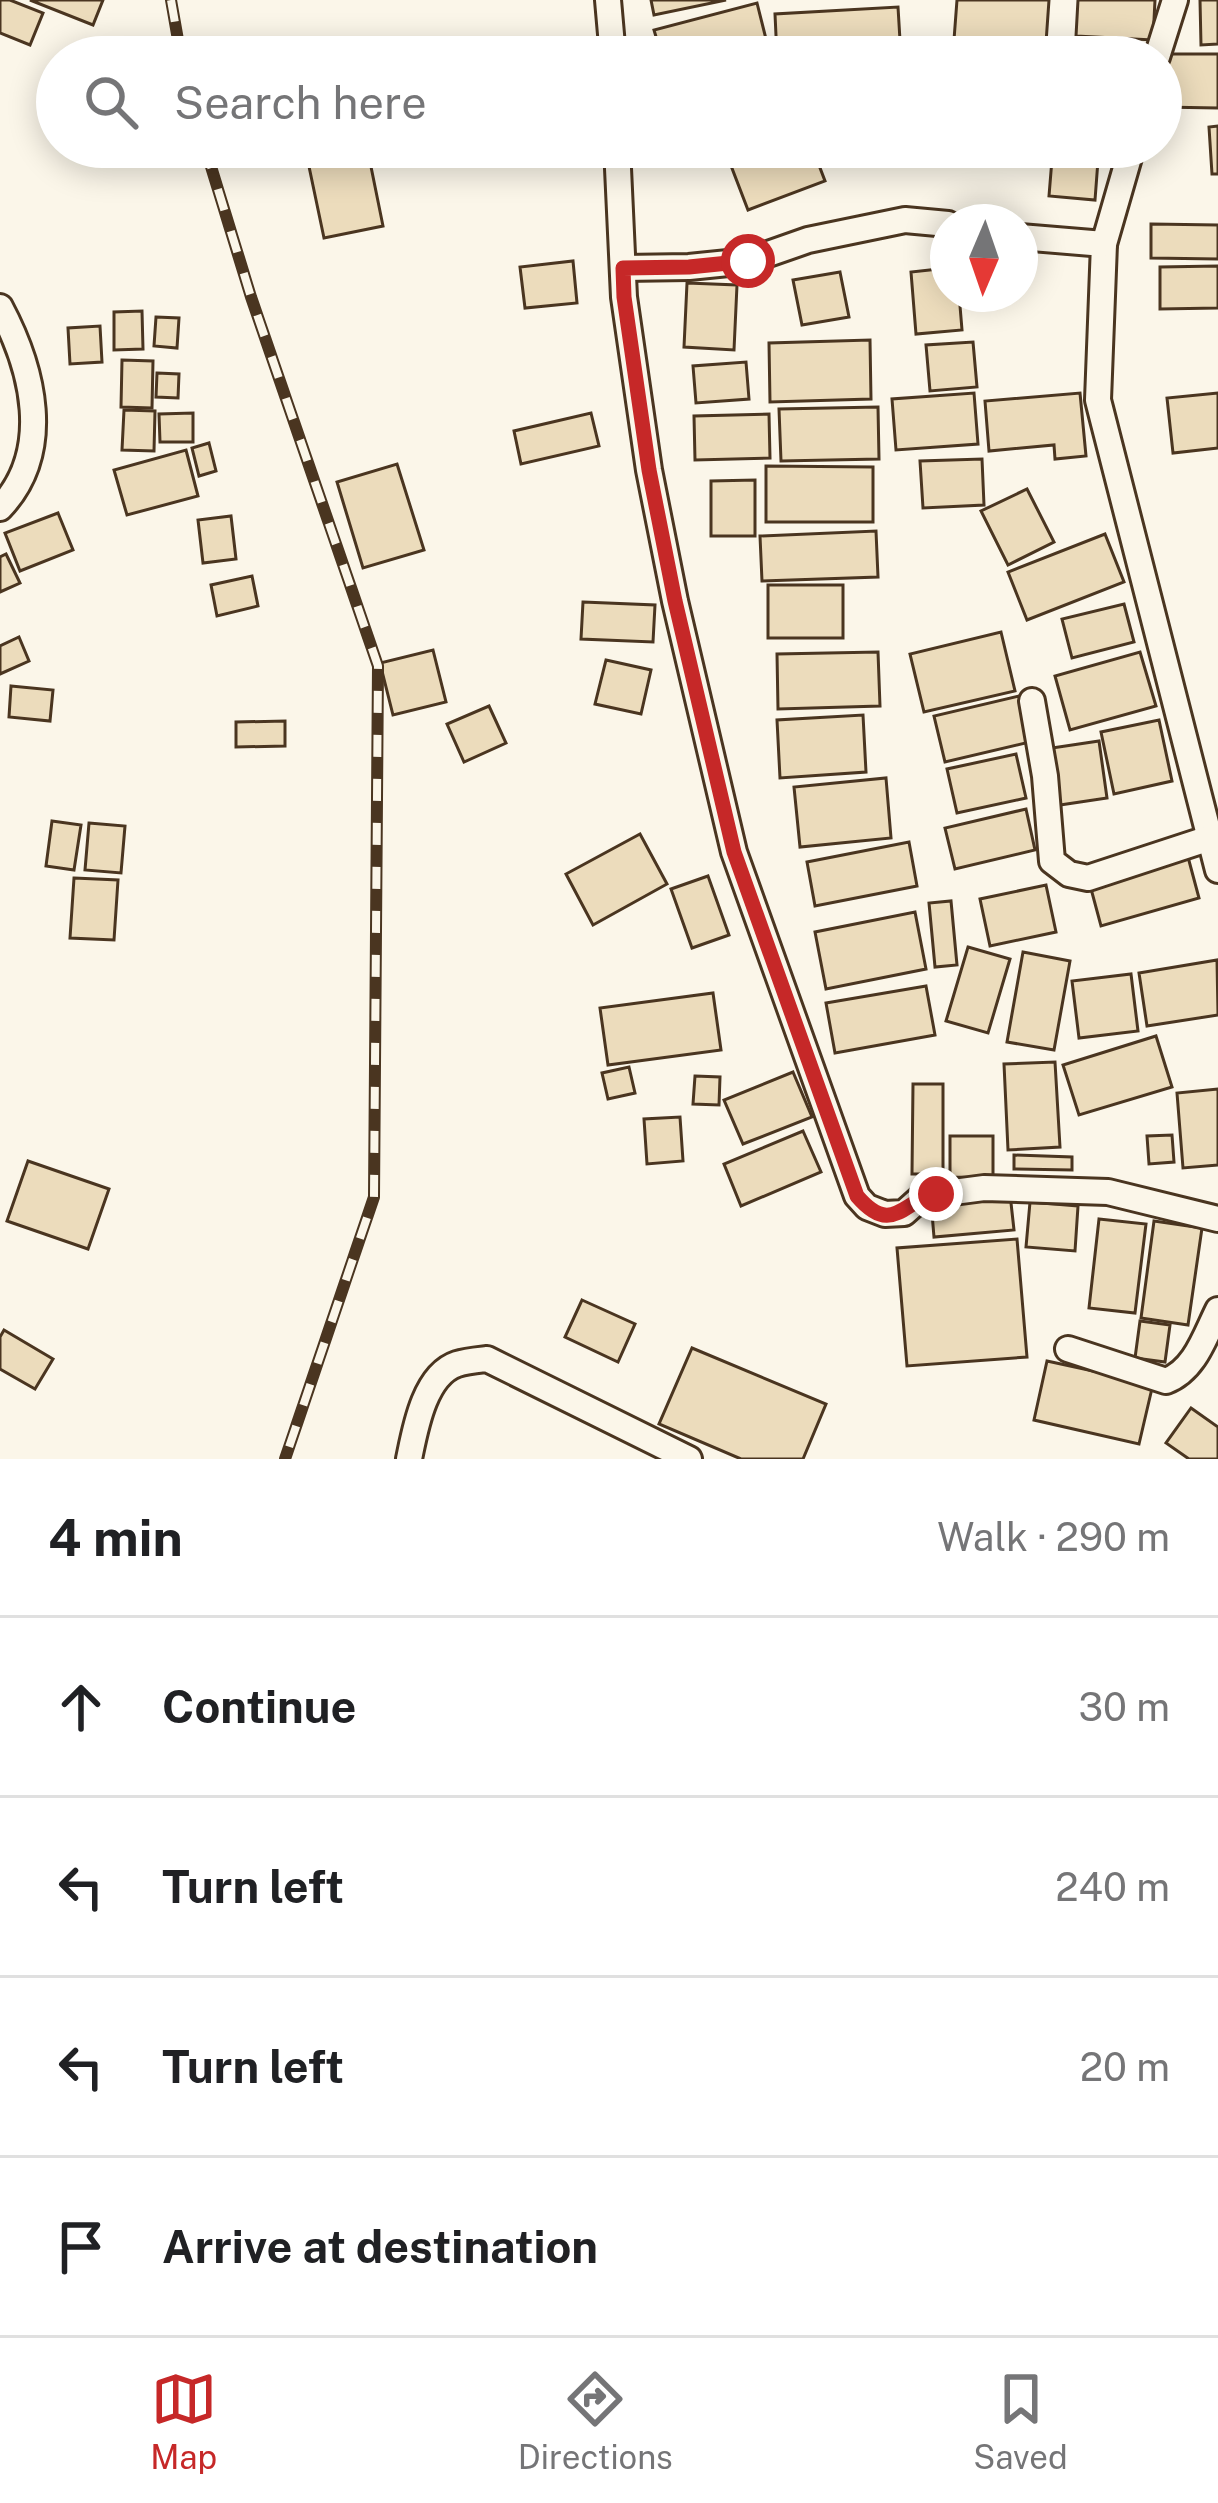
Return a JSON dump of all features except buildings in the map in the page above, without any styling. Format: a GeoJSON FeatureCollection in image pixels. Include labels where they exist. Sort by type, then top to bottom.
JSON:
{"type":"FeatureCollection","features":[{"type":"Feature","properties":{"kind":"street"},"geometry":{"type":"LineString","coordinates":[[608,0],[611,36]]}},
{"type":"Feature","properties":{"kind":"street"},"geometry":{"type":"LineString","coordinates":[[1164,36],[1175,0]]}},
{"type":"Feature","properties":{"kind":"street"},"geometry":{"type":"LineString","coordinates":[[618,168],[624,297],[649,470],[675,601],[734,852],[857,1196],[867,1208],[885,1214],[904,1213],[923,1196],[984,1188],[1108,1192],[1218,1219]]}},
{"type":"Feature","properties":{"kind":"street"},"geometry":{"type":"LineString","coordinates":[[1126,168],[1104,244],[1098,400],[1218,870]]}},
{"type":"Feature","properties":{"kind":"street"},"geometry":{"type":"LineString","coordinates":[[623,268],[748,261],[808,241],[905,220],[930,222]]}},
{"type":"Feature","properties":{"kind":"street"},"geometry":{"type":"LineString","coordinates":[[1038,238],[1104,244]]}},
{"type":"Feature","properties":{"kind":"street"},"geometry":{"type":"LineString","coordinates":[[0,307],[14,332],[32,392],[34,447],[12,495],[0,508]]}},
{"type":"Feature","properties":{"kind":"street"},"geometry":{"type":"LineString","coordinates":[[1032,701],[1052,861],[1069,874],[1088,878],[1210,838]]}},
{"type":"Feature","properties":{"kind":"street"},"geometry":{"type":"LineString","coordinates":[[1068,1349],[1166,1381],[1190,1364],[1218,1310]]}},
{"type":"Feature","properties":{"kind":"street"},"geometry":{"type":"LineString","coordinates":[[409,1459],[421,1406],[438,1379],[452,1364],[487,1359],[689,1459]]}},
{"type":"Feature","properties":{"kind":"railway"},"geometry":{"type":"LineString","coordinates":[[171,0],[177,36]]}},
{"type":"Feature","properties":{"kind":"railway"},"geometry":{"type":"LineString","coordinates":[[211,168],[378,666],[374,1197],[285,1459]]}},
{"type":"Feature","properties":{"kind":"route"},"geometry":{"type":"LineString","coordinates":[[748,261],[623,268],[649,470],[675,601],[734,852],[857,1196],[867,1208],[885,1214],[904,1213],[923,1196],[936,1194]]}}]}
